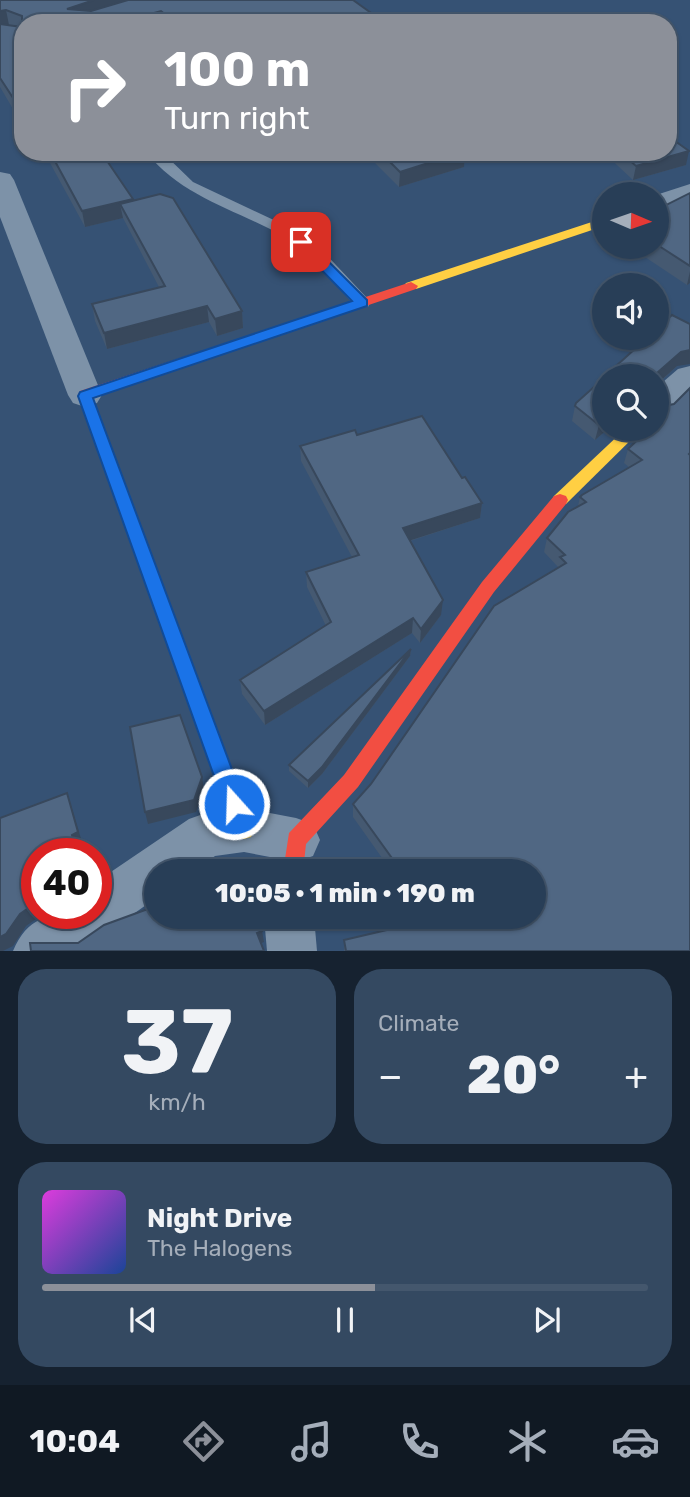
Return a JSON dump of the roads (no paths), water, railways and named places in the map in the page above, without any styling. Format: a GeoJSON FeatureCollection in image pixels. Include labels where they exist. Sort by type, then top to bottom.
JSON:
{"type":"FeatureCollection","features":[{"type":"Feature","properties":{"kind":"street"},"geometry":{"type":"LineString","coordinates":[[0,180],[85,396],[244,830]]}},
{"type":"Feature","properties":{"kind":"street"},"geometry":{"type":"LineString","coordinates":[[669,200],[690,193]]}},
{"type":"Feature","properties":{"kind":"street"},"geometry":{"type":"LineString","coordinates":[[85,396],[592,226]]}},
{"type":"Feature","properties":{"kind":"street"},"geometry":{"type":"LineString","coordinates":[[669,396],[690,377]]}},
{"type":"Feature","properties":{"kind":"street"},"geometry":{"type":"LineString","coordinates":[[112,900],[206,835],[244,830],[295,856],[488,587],[573,484],[621,441]]}},
{"type":"Feature","properties":{"kind":"street"},"geometry":{"type":"LineString","coordinates":[[38,951],[70,929]]}},
{"type":"Feature","properties":{"kind":"street"},"geometry":{"type":"LineString","coordinates":[[290,929],[292,951]]}},
{"type":"Feature","properties":{"kind":"lane"},"geometry":{"type":"LineString","coordinates":[[163,161],[188,185],[297,239],[313,250],[362,303]]}}]}
